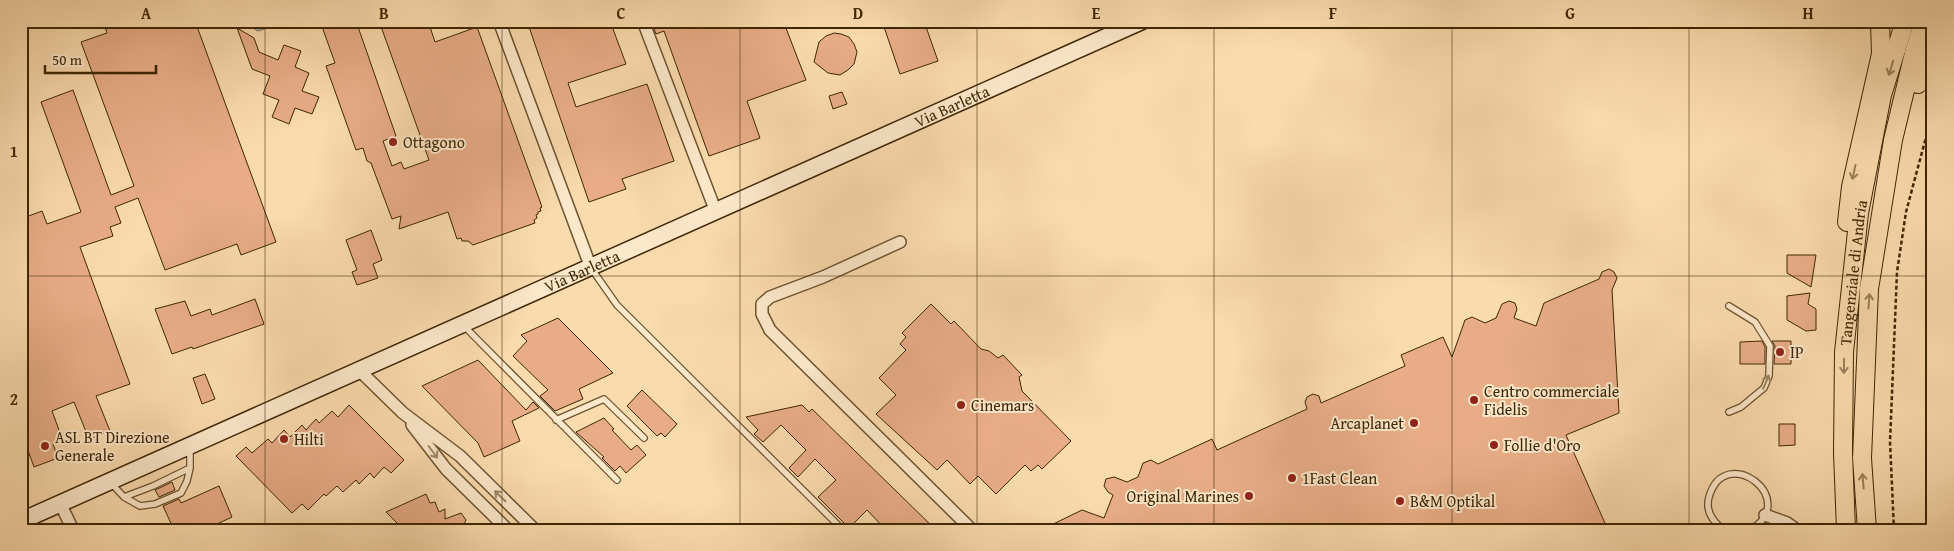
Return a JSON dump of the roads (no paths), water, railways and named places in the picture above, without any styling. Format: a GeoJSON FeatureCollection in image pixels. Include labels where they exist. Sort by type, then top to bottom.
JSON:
{"type":"FeatureCollection","features":[{"type":"Feature","properties":{"kind":"main road","name":"Via Barletta"},"geometry":{"type":"LineString","coordinates":[[25,520],[1142,21]]}},
{"type":"Feature","properties":{"kind":"main road"},"geometry":{"type":"LineString","coordinates":[[1853,272],[1847,233],[1848,211],[1856,158],[1881,54],[1880,21]]}},
{"type":"Feature","properties":{"kind":"main road","name":"Tangenziale di Andria"},"geometry":{"type":"LineString","coordinates":[[1846,530],[1843,454],[1844,352],[1859,213],[1882,96],[1905,21]]}},
{"type":"Feature","properties":{"kind":"main road","name":"Tangenziale di Andria"},"geometry":{"type":"LineString","coordinates":[[1867,530],[1862,458],[1869,289],[1902,99],[1924,21]]}},
{"type":"Feature","properties":{"kind":"main road"},"geometry":{"type":"LineString","coordinates":[[1887,177],[1899,148],[1933,38]]}},
{"type":"Feature","properties":{"kind":"street"},"geometry":{"type":"LineString","coordinates":[[499,21],[591,268]]}},
{"type":"Feature","properties":{"kind":"street"},"geometry":{"type":"LineString","coordinates":[[643,21],[716,212]]}},
{"type":"Feature","properties":{"kind":"street"},"geometry":{"type":"LineString","coordinates":[[900,242],[823,277],[770,297],[762,304],[762,314],[770,330],[972,530]]}},
{"type":"Feature","properties":{"kind":"street"},"geometry":{"type":"LineString","coordinates":[[360,371],[403,413],[460,456],[535,530]]}},
{"type":"Feature","properties":{"kind":"street"},"geometry":{"type":"LineString","coordinates":[[403,413],[446,469],[508,530]]}},
{"type":"Feature","properties":{"kind":"street"},"geometry":{"type":"LineString","coordinates":[[60,503],[73,530]]}},
{"type":"Feature","properties":{"kind":"street"},"geometry":{"type":"LineString","coordinates":[[1765,515],[1787,523],[1796,530]]}},
{"type":"Feature","properties":{"kind":"lane"},"geometry":{"type":"LineString","coordinates":[[591,268],[617,305],[843,530]]}},
{"type":"Feature","properties":{"kind":"lane"},"geometry":{"type":"LineString","coordinates":[[1729,306],[1755,322],[1770,346],[1769,376],[1764,388],[1741,407],[1730,412]]}},
{"type":"Feature","properties":{"kind":"lane"},"geometry":{"type":"LineString","coordinates":[[463,325],[617,480]]}},
{"type":"Feature","properties":{"kind":"lane"},"geometry":{"type":"LineString","coordinates":[[556,420],[604,399],[644,438]]}},
{"type":"Feature","properties":{"kind":"lane"},"geometry":{"type":"LineString","coordinates":[[110,481],[124,497],[140,506],[155,504],[181,493],[187,481],[190,468],[190,446]]}},
{"type":"Feature","properties":{"kind":"lane"},"geometry":{"type":"LineString","coordinates":[[124,497],[153,486],[190,468]]}},
{"type":"Feature","properties":{"kind":"lane"},"geometry":{"type":"LineString","coordinates":[[1724,530],[1715,523],[1709,513],[1708,501],[1711,490],[1718,481],[1728,475],[1738,474],[1748,476],[1757,481],[1763,488],[1767,498],[1765,515],[1758,526],[1750,530]]}},
{"type":"Feature","properties":{"kind":"lane"},"geometry":{"type":"LineString","coordinates":[[21,497],[25,520]]}},
{"type":"Feature","properties":{"kind":"water"},"geometry":{"type":"Polygon","coordinates":[[[251,21],[282,21],[278,24],[268,25],[265,29],[258,31],[251,27],[251,21]]]}},
{"type":"Feature","properties":{"kind":"place","name":"Ottagono"},"geometry":{"type":"Point","coordinates":[393,142]}},
{"type":"Feature","properties":{"kind":"place","name":"IP"},"geometry":{"type":"Point","coordinates":[1780,352]}},
{"type":"Feature","properties":{"kind":"place","name":"Centro commerciale Fidelis"},"geometry":{"type":"Point","coordinates":[1474,400]}},
{"type":"Feature","properties":{"kind":"place","name":"Cinemars"},"geometry":{"type":"Point","coordinates":[961,405]}},
{"type":"Feature","properties":{"kind":"place","name":"Arcaplanet"},"geometry":{"type":"Point","coordinates":[1414,423]}},
{"type":"Feature","properties":{"kind":"place","name":"Hilti"},"geometry":{"type":"Point","coordinates":[284,439]}},
{"type":"Feature","properties":{"kind":"place","name":"Follie d'Oro"},"geometry":{"type":"Point","coordinates":[1494,445]}},
{"type":"Feature","properties":{"kind":"place","name":"ASL BT Direzione Generale"},"geometry":{"type":"Point","coordinates":[45,446]}},
{"type":"Feature","properties":{"kind":"place","name":"1Fast Clean"},"geometry":{"type":"Point","coordinates":[1292,478]}},
{"type":"Feature","properties":{"kind":"place","name":"Original Marines"},"geometry":{"type":"Point","coordinates":[1249,496]}},
{"type":"Feature","properties":{"kind":"place","name":"B&M Optikal"},"geometry":{"type":"Point","coordinates":[1400,501]}}]}
